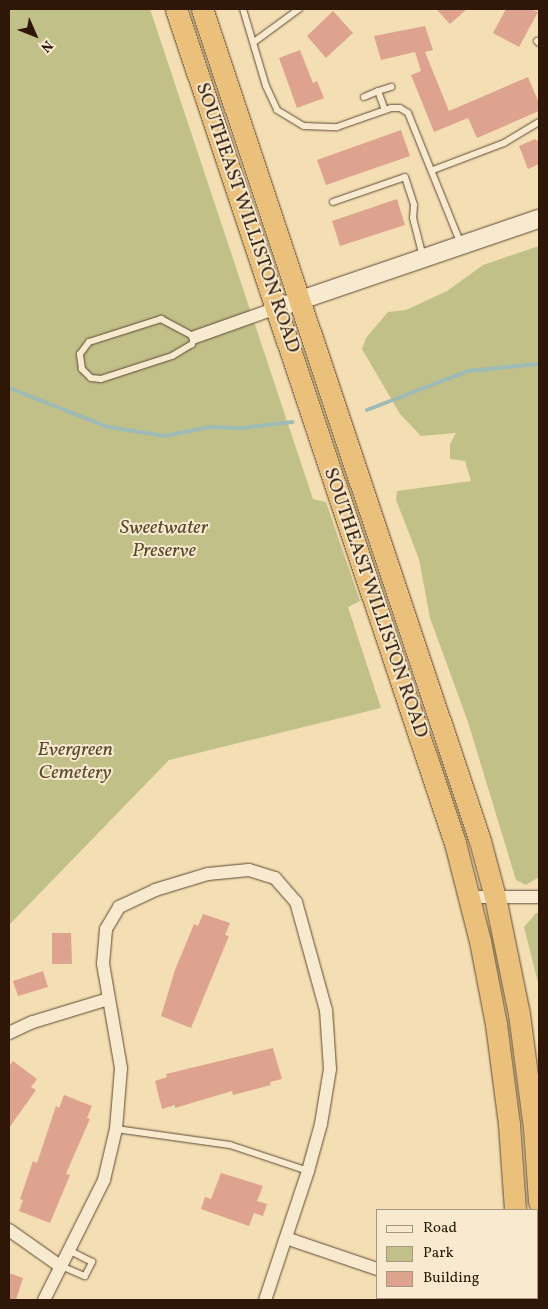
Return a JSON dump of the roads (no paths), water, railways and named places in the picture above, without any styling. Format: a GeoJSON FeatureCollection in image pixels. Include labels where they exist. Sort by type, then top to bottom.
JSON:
{"type":"FeatureCollection","features":[{"type":"Feature","properties":{"kind":"highway","name":"SOUTHEAST WILLISTON ROAD"},"geometry":{"type":"LineString","coordinates":[[176,9],[436,785],[469,898],[502,1068],[515,1209]]}},
{"type":"Feature","properties":{"kind":"highway","name":"SOUTHEAST WILLISTON ROAD"},"geometry":{"type":"LineString","coordinates":[[202,9],[465,794],[495,897],[530,1065],[539,1202]]}},
{"type":"Feature","properties":{"kind":"highway"},"geometry":{"type":"LineString","coordinates":[[502,1068],[530,1065]]}},
{"type":"Feature","properties":{"kind":"main road"},"geometry":{"type":"LineString","coordinates":[[277,308],[539,219]]}},
{"type":"Feature","properties":{"kind":"street"},"geometry":{"type":"LineString","coordinates":[[195,336],[277,308]]}},
{"type":"Feature","properties":{"kind":"street"},"geometry":{"type":"LineString","coordinates":[[44,1300],[104,1180],[116,1129],[121,1068],[114,1013],[108,999],[103,964],[106,929],[119,907],[155,890],[194,878],[249,870],[275,878],[296,902],[326,1010],[330,1069],[321,1124],[308,1171],[265,1300]]}},
{"type":"Feature","properties":{"kind":"street"},"geometry":{"type":"LineString","coordinates":[[469,898],[539,897]]}},
{"type":"Feature","properties":{"kind":"street"},"geometry":{"type":"LineString","coordinates":[[9,1033],[33,1022],[108,999]]}},
{"type":"Feature","properties":{"kind":"street"},"geometry":{"type":"LineString","coordinates":[[9,1230],[60,1266]]}},
{"type":"Feature","properties":{"kind":"street"},"geometry":{"type":"LineString","coordinates":[[286,1238],[376,1269]]}},
{"type":"Feature","properties":{"kind":"lane"},"geometry":{"type":"LineString","coordinates":[[243,9],[266,86],[278,110],[304,126],[338,127],[385,110],[400,108],[408,112],[462,245]]}},
{"type":"Feature","properties":{"kind":"lane"},"geometry":{"type":"LineString","coordinates":[[254,42],[299,9]]}},
{"type":"Feature","properties":{"kind":"lane"},"geometry":{"type":"LineString","coordinates":[[364,97],[391,87]]}},
{"type":"Feature","properties":{"kind":"lane"},"geometry":{"type":"LineString","coordinates":[[378,91],[385,110]]}},
{"type":"Feature","properties":{"kind":"lane"},"geometry":{"type":"LineString","coordinates":[[433,170],[504,143],[539,122]]}},
{"type":"Feature","properties":{"kind":"lane"},"geometry":{"type":"LineString","coordinates":[[333,202],[405,177],[414,205],[413,218],[424,258]]}},
{"type":"Feature","properties":{"kind":"lane"},"geometry":{"type":"LineString","coordinates":[[161,319],[195,336],[192,344],[172,356],[101,379],[91,378],[82,369],[80,354],[89,342],[161,319]]}},
{"type":"Feature","properties":{"kind":"lane"},"geometry":{"type":"LineString","coordinates":[[116,1129],[230,1145],[308,1171]]}},
{"type":"Feature","properties":{"kind":"lane"},"geometry":{"type":"LineString","coordinates":[[60,1266],[85,1276],[92,1262],[68,1250]]}},
{"type":"Feature","properties":{"kind":"waterway"},"geometry":{"type":"LineString","coordinates":[[367,410],[468,371],[539,364]]}},
{"type":"Feature","properties":{"kind":"waterway"},"geometry":{"type":"LineString","coordinates":[[9,388],[108,427],[165,436],[209,427],[242,428],[293,422]]}},
{"type":"Feature","properties":{"kind":"park label","name":"Sweetwater Preserve"},"geometry":{"type":"Point","coordinates":[164,540]}},
{"type":"Feature","properties":{"kind":"park label","name":"Evergreen Cemetery"},"geometry":{"type":"Point","coordinates":[75,762]}}]}
